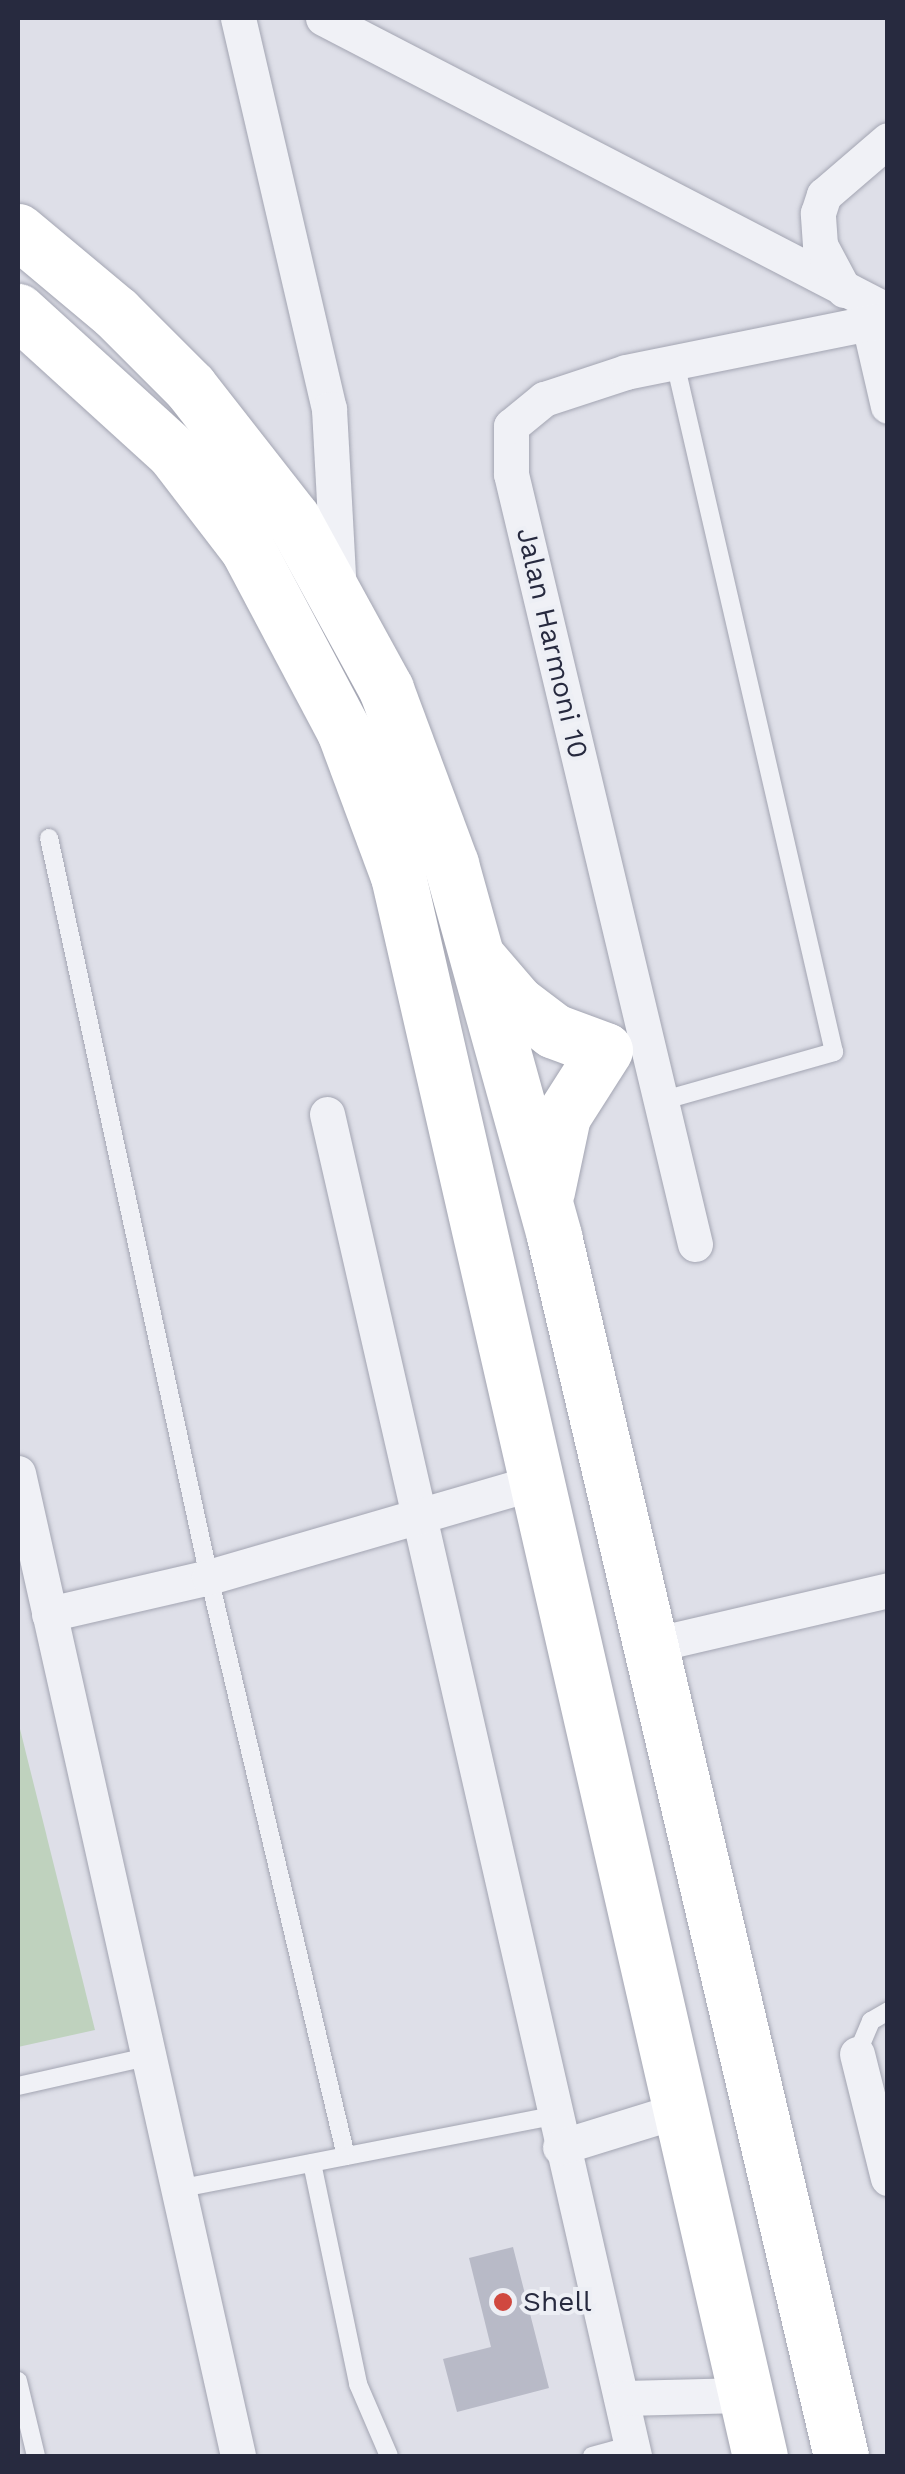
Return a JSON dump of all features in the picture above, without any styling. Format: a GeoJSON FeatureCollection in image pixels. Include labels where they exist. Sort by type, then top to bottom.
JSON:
{"type":"FeatureCollection","features":[{"type":"Feature","properties":{"kind":"highway"},"geometry":{"type":"LineString","coordinates":[[18,232],[116,313],[190,387],[293,519],[339,597],[392,706],[452,864],[546,1204],[840,2456]]}},
{"type":"Feature","properties":{"kind":"highway"},"geometry":{"type":"LineString","coordinates":[[18,311],[174,452],[248,548],[344,731],[398,876],[434,1012],[760,2456]]}},
{"type":"Feature","properties":{"kind":"highway"},"geometry":{"type":"LineString","coordinates":[[478,957],[534,1016],[626,1046],[563,1116],[546,1204]]}},
{"type":"Feature","properties":{"kind":"highway"},"geometry":{"type":"LineString","coordinates":[[610,1798],[607,1705],[626,1662],[652,1645]]}},
{"type":"Feature","properties":{"kind":"street"},"geometry":{"type":"LineString","coordinates":[[238,18],[328,409],[339,597]]}},
{"type":"Feature","properties":{"kind":"street"},"geometry":{"type":"LineString","coordinates":[[322,18],[844,290],[881,318],[888,406]]}},
{"type":"Feature","properties":{"kind":"street"},"geometry":{"type":"LineString","coordinates":[[844,290],[820,246],[818,213],[824,195],[888,140]]}},
{"type":"Feature","properties":{"kind":"street","name":"Jalan Harmoni 10"},"geometry":{"type":"LineString","coordinates":[[695,1244],[661,1100],[626,1046],[511,474],[511,426],[544,399],[675,362],[881,318]]}},
{"type":"Feature","properties":{"kind":"street"},"geometry":{"type":"LineString","coordinates":[[327,1114],[556,2132],[633,2451]]}},
{"type":"Feature","properties":{"kind":"street"},"geometry":{"type":"LineString","coordinates":[[18,1472],[238,2456]]}},
{"type":"Feature","properties":{"kind":"street"},"geometry":{"type":"LineString","coordinates":[[49,1614],[209,1577],[538,1481]]}},
{"type":"Feature","properties":{"kind":"street"},"geometry":{"type":"LineString","coordinates":[[652,1645],[888,1590]]}},
{"type":"Feature","properties":{"kind":"street"},"geometry":{"type":"LineString","coordinates":[[858,2054],[888,2178]]}},
{"type":"Feature","properties":{"kind":"street"},"geometry":{"type":"LineString","coordinates":[[556,2132],[683,2109]]}},
{"type":"Feature","properties":{"kind":"street"},"geometry":{"type":"LineString","coordinates":[[622,2398],[746,2395]]}},
{"type":"Feature","properties":{"kind":"lane"},"geometry":{"type":"LineString","coordinates":[[661,1100],[834,1052],[675,362]]}},
{"type":"Feature","properties":{"kind":"lane"},"geometry":{"type":"LineString","coordinates":[[49,838],[209,1577],[346,2156]]}},
{"type":"Feature","properties":{"kind":"lane"},"geometry":{"type":"LineString","coordinates":[[858,2054],[871,2021],[888,2011]]}},
{"type":"Feature","properties":{"kind":"lane"},"geometry":{"type":"LineString","coordinates":[[18,2086],[147,2057]]}},
{"type":"Feature","properties":{"kind":"lane"},"geometry":{"type":"LineString","coordinates":[[177,2189],[346,2156],[556,2132]]}},
{"type":"Feature","properties":{"kind":"lane"},"geometry":{"type":"LineString","coordinates":[[312,2163],[358,2384],[389,2456]]}},
{"type":"Feature","properties":{"kind":"lane"},"geometry":{"type":"LineString","coordinates":[[18,2381],[36,2456]]}},
{"type":"Feature","properties":{"kind":"lane"},"geometry":{"type":"LineString","coordinates":[[592,2456],[633,2451]]}},
{"type":"Feature","properties":{"kind":"green space"},"geometry":{"type":"Polygon","coordinates":[[[18,1721],[95,2030],[18,2047],[18,1721]]]}},
{"type":"Feature","properties":{"kind":"building","name":"Shell"},"geometry":{"type":"Polygon","coordinates":[[[513,2247],[549,2388],[457,2412],[443,2359],[491,2347],[469,2258],[513,2247]]]}},
{"type":"Feature","properties":{"kind":"place","name":"Shell"},"geometry":{"type":"Point","coordinates":[503,2302]}}]}
